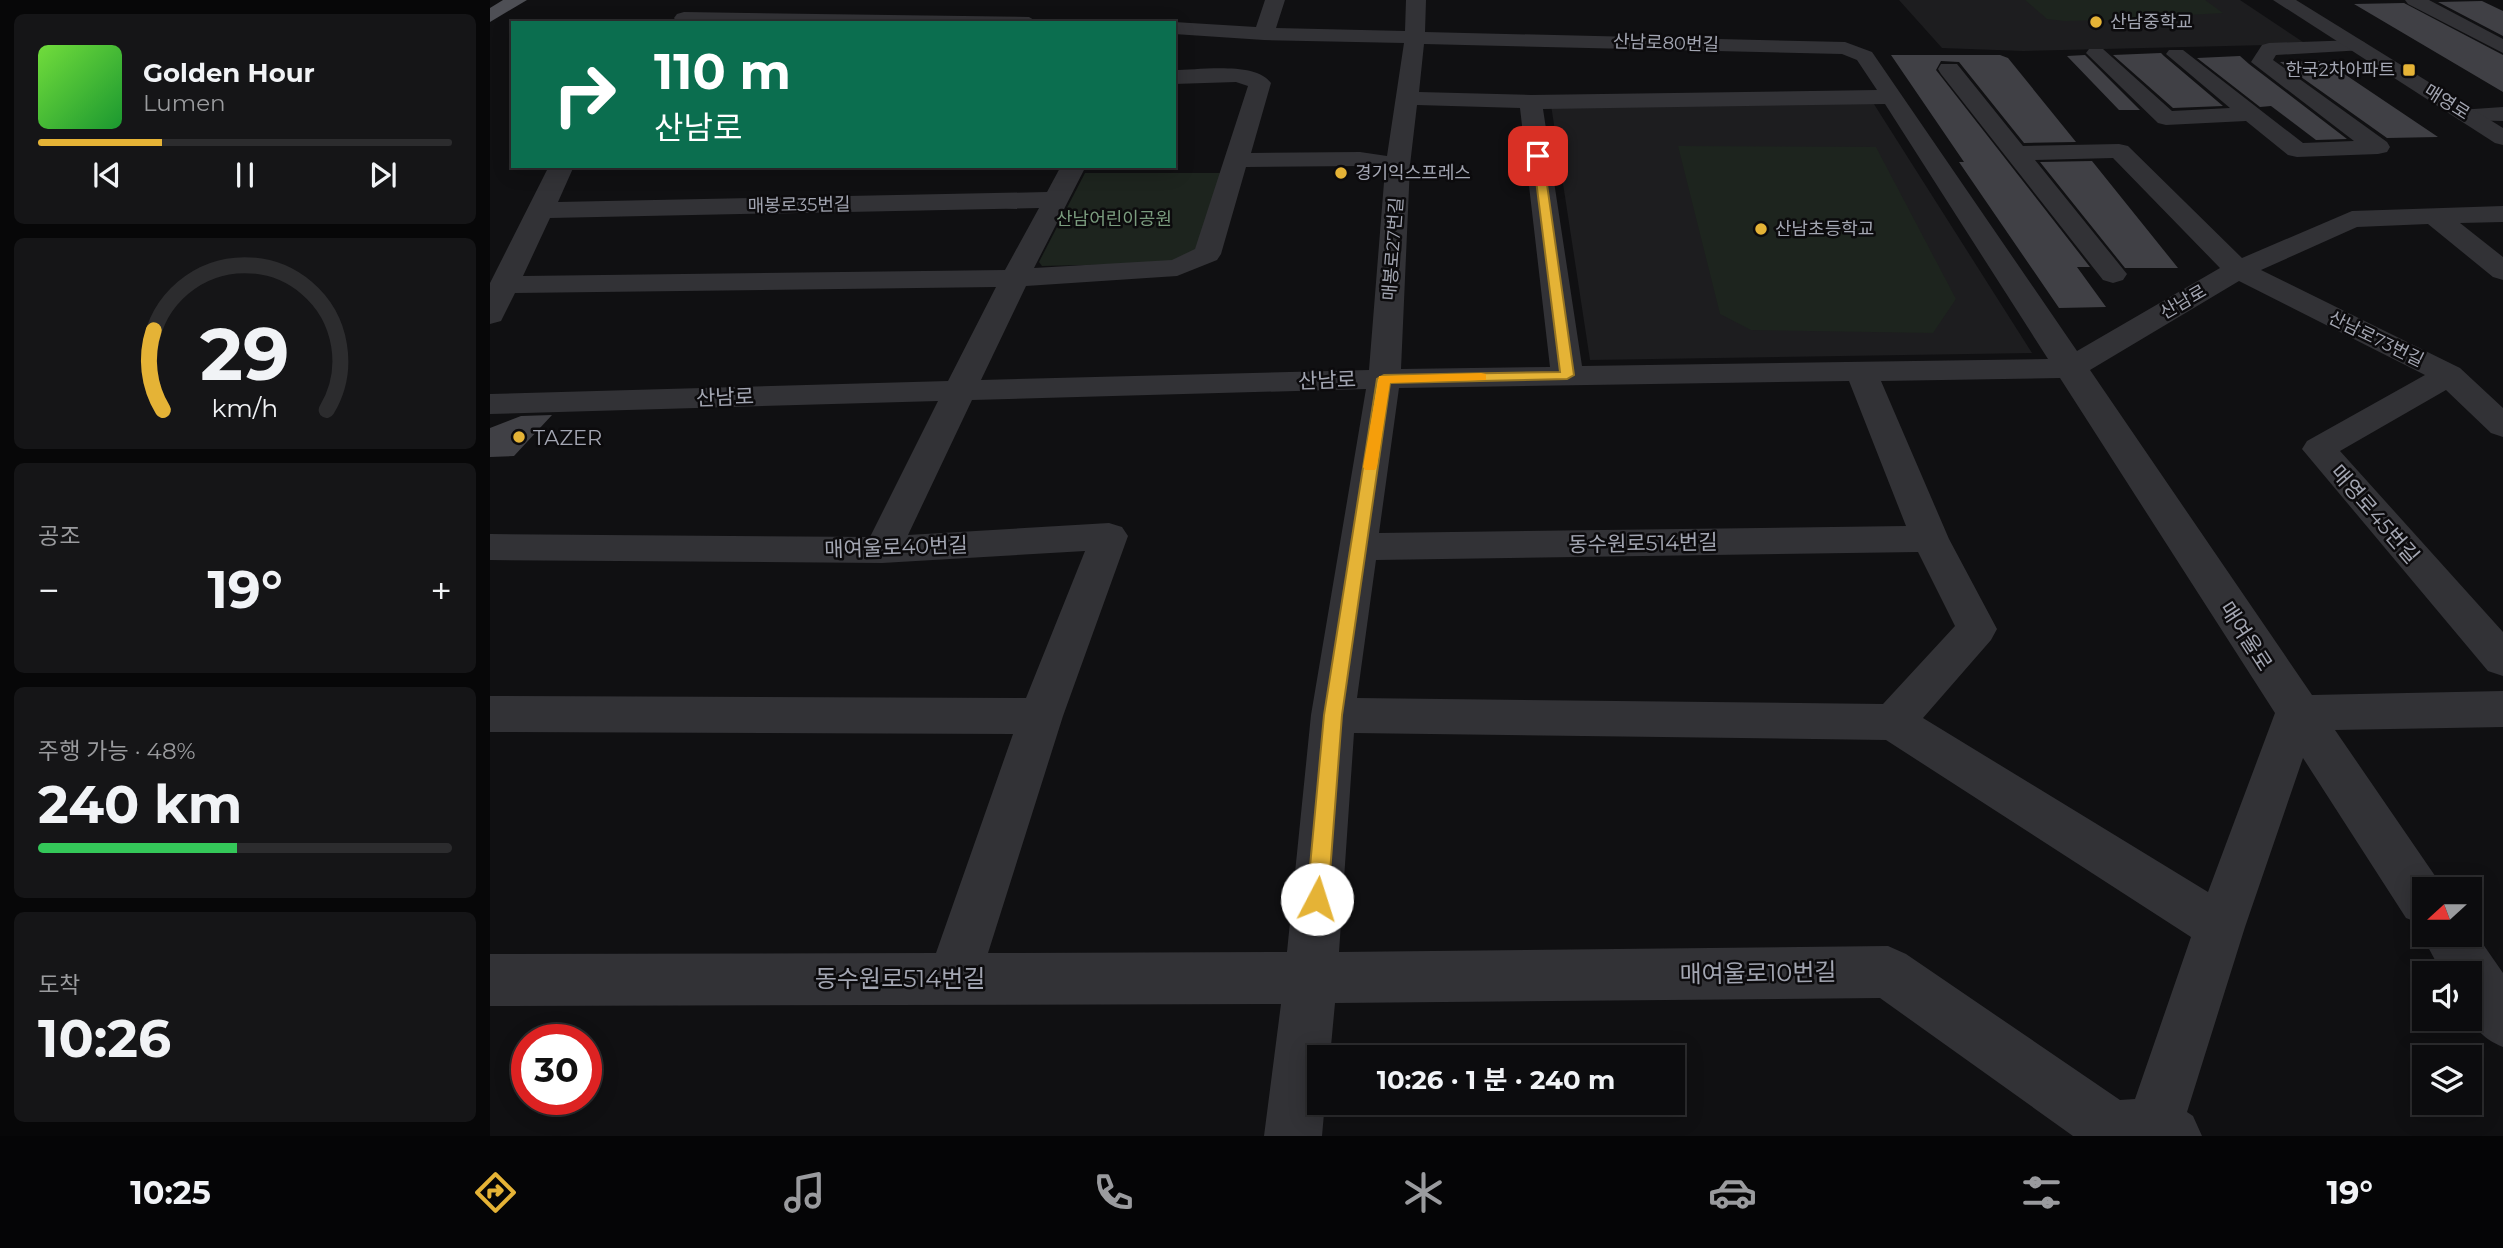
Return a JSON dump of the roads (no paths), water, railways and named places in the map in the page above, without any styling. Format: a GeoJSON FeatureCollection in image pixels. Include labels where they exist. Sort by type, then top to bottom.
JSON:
{"type":"FeatureCollection","features":[{"type":"Feature","properties":{"kind":"main road"},"geometry":{"type":"LineString","coordinates":[[490,16],[517,0]]}},
{"type":"Feature","properties":{"kind":"street"},"geometry":{"type":"LineString","coordinates":[[682,21],[707,0]]}},
{"type":"Feature","properties":{"kind":"street"},"geometry":{"type":"LineString","coordinates":[[897,19],[912,0]]}},
{"type":"Feature","properties":{"kind":"street"},"geometry":{"type":"LineString","coordinates":[[1264,34],[1275,0]]}},
{"type":"Feature","properties":{"kind":"street","name":"매봉로27번길"},"geometry":{"type":"LineString","coordinates":[[1384,379],[1398,165],[1415,36],[1416,0]]}},
{"type":"Feature","properties":{"kind":"street","name":"매영로"},"geometry":{"type":"LineString","coordinates":[[2283,0],[2503,138]]}},
{"type":"Feature","properties":{"kind":"street"},"geometry":{"type":"LineString","coordinates":[[2415,0],[2503,47]]}},
{"type":"Feature","properties":{"kind":"street"},"geometry":{"type":"LineString","coordinates":[[682,21],[963,21]]}},
{"type":"Feature","properties":{"kind":"street"},"geometry":{"type":"LineString","coordinates":[[1176,28],[1264,34],[1415,36]]}},
{"type":"Feature","properties":{"kind":"street","name":"산남로80번길"},"geometry":{"type":"LineString","coordinates":[[1415,36],[1845,48],[1865,56],[2071,368]]}},
{"type":"Feature","properties":{"kind":"street"},"geometry":{"type":"LineString","coordinates":[[2176,54],[2297,150],[2378,147],[2262,62],[2269,49],[2357,46]]}},
{"type":"Feature","properties":{"kind":"street"},"geometry":{"type":"LineString","coordinates":[[2096,53],[2165,118],[2251,114]]}},
{"type":"Feature","properties":{"kind":"street"},"geometry":{"type":"LineString","coordinates":[[1949,69],[2113,274]]}},
{"type":"Feature","properties":{"kind":"street"},"geometry":{"type":"LineString","coordinates":[[503,285],[1015,278],[1177,268],[1207,254],[1260,83],[1239,75],[1176,77]]}},
{"type":"Feature","properties":{"kind":"street"},"geometry":{"type":"LineString","coordinates":[[1408,98],[1531,102],[1892,97]]}},
{"type":"Feature","properties":{"kind":"street"},"geometry":{"type":"LineString","coordinates":[[1531,102],[1567,375]]}},
{"type":"Feature","properties":{"kind":"street"},"geometry":{"type":"LineString","coordinates":[[2467,114],[2503,114]]}},
{"type":"Feature","properties":{"kind":"street","name":"산남로73번길"},"geometry":{"type":"LineString","coordinates":[[2017,153],[2119,151],[2238,270],[2449,375],[2503,426]]}},
{"type":"Feature","properties":{"kind":"street"},"geometry":{"type":"LineString","coordinates":[[1237,160],[1360,159],[1398,165]]}},
{"type":"Feature","properties":{"kind":"street"},"geometry":{"type":"LineString","coordinates":[[490,315],[561,168]]}},
{"type":"Feature","properties":{"kind":"street"},"geometry":{"type":"LineString","coordinates":[[882,550],[1072,168]]}},
{"type":"Feature","properties":{"kind":"street","name":"매봉로35번길"},"geometry":{"type":"LineString","coordinates":[[540,210],[1057,200]]}},
{"type":"Feature","properties":{"kind":"street"},"geometry":{"type":"LineString","coordinates":[[2433,215],[2503,271]]}},
{"type":"Feature","properties":{"kind":"street","name":"산남로"},"geometry":{"type":"LineString","coordinates":[[490,404],[1384,379],[2071,368],[2238,270],[2352,219],[2503,215]]}},
{"type":"Feature","properties":{"kind":"street","name":"매여울로"},"geometry":{"type":"LineString","coordinates":[[2071,368],[2412,884]]}},
{"type":"Feature","properties":{"kind":"street"},"geometry":{"type":"LineString","coordinates":[[1861,371],[1930,539],[1977,629],[1893,722]]}},
{"type":"Feature","properties":{"kind":"street","name":"매영로45번길"},"geometry":{"type":"LineString","coordinates":[[2449,375],[2319,449],[2503,660]]}},
{"type":"Feature","properties":{"kind":"street"},"geometry":{"type":"LineString","coordinates":[[1293,1136],[1311,978],[1333,715],[1384,379]]}},
{"type":"Feature","properties":{"kind":"street","name":"매여울로40번길"},"geometry":{"type":"LineString","coordinates":[[490,547],[882,550],[1109,536],[1041,716],[954,978]]}},
{"type":"Feature","properties":{"kind":"street","name":"동수원로514번길"},"geometry":{"type":"LineString","coordinates":[[1357,547],[1930,539]]}},
{"type":"Feature","properties":{"kind":"street"},"geometry":{"type":"LineString","coordinates":[[2297,713],[2503,709]]}},
{"type":"Feature","properties":{"kind":"street","name":"매여울로10번길"},"geometry":{"type":"LineString","coordinates":[[1311,978],[1888,972],[2113,1130],[2160,1132],[2220,926],[2297,713]]}},
{"type":"Feature","properties":{"kind":"street"},"geometry":{"type":"LineString","coordinates":[[490,714],[1041,716]]}},
{"type":"Feature","properties":{"kind":"street"},"geometry":{"type":"LineString","coordinates":[[1333,715],[1893,722],[2220,926]]}},
{"type":"Feature","properties":{"kind":"street"},"geometry":{"type":"LineString","coordinates":[[2455,947],[2503,1020]]}},
{"type":"Feature","properties":{"kind":"street","name":"동수원로514번길"},"geometry":{"type":"LineString","coordinates":[[490,980],[1311,978]]}},
{"type":"Feature","properties":{"kind":"place","name":"산남중학교"},"geometry":{"type":"Point","coordinates":[2096,22]}},
{"type":"Feature","properties":{"kind":"place","name":"한국2차아파트"},"geometry":{"type":"Point","coordinates":[2409,70]}},
{"type":"Feature","properties":{"kind":"place","name":"경기익스프레스"},"geometry":{"type":"Point","coordinates":[1341,173]}},
{"type":"Feature","properties":{"kind":"place","name":"산남초등학교"},"geometry":{"type":"Point","coordinates":[1761,229]}},
{"type":"Feature","properties":{"kind":"place","name":"TAZER"},"geometry":{"type":"Point","coordinates":[519,437]}},
{"type":"Feature","properties":{"kind":"park label","name":"산남어린이공원"},"geometry":{"type":"Point","coordinates":[1114,219]}}]}
